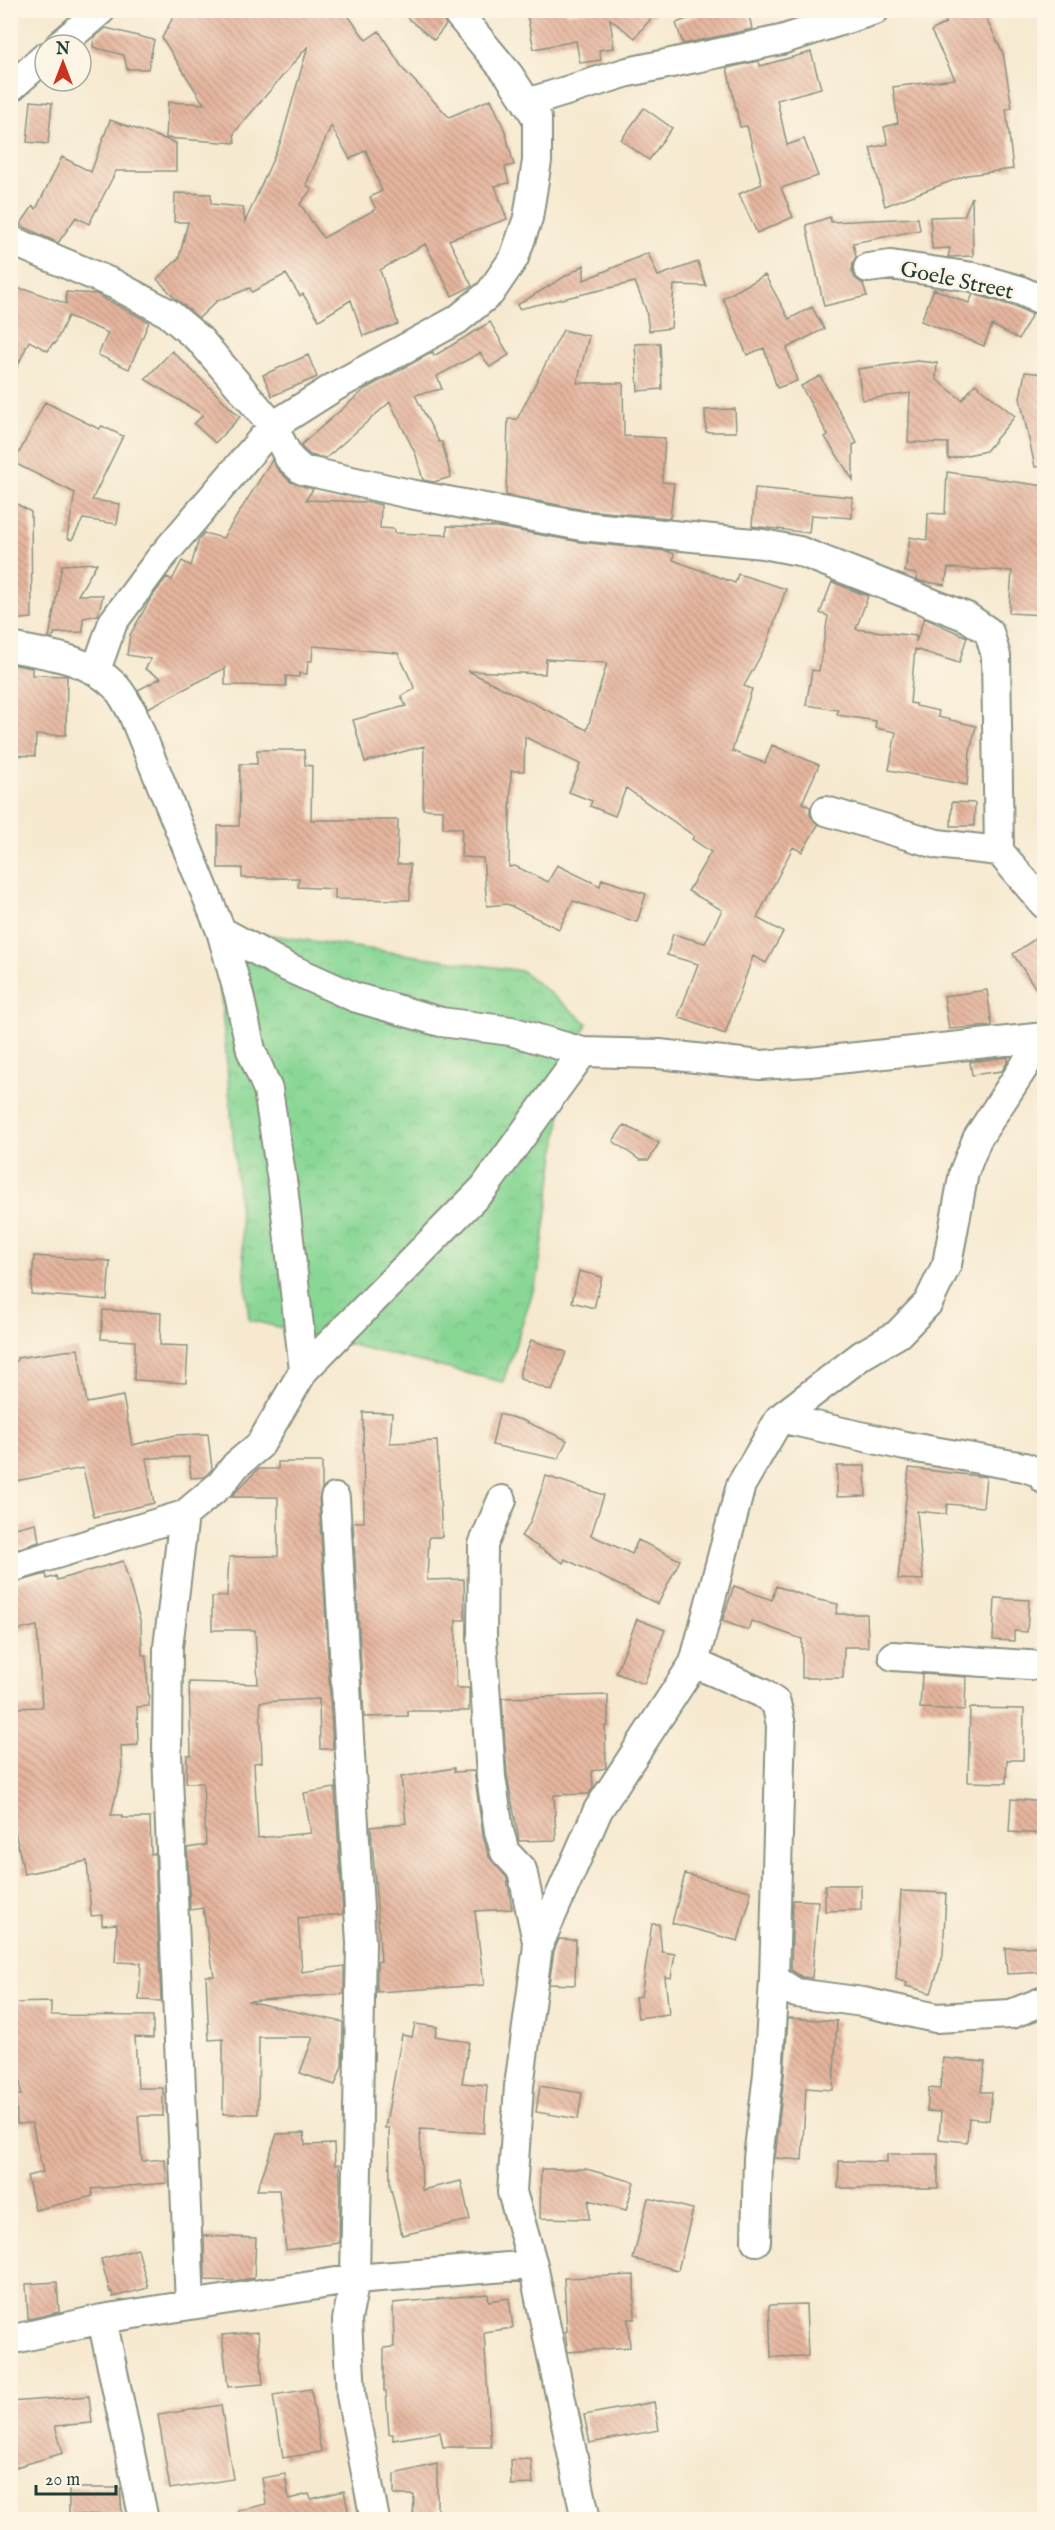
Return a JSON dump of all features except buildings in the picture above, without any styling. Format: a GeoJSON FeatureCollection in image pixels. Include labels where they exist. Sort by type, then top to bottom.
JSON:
{"type":"FeatureCollection","features":[{"type":"Feature","properties":{"kind":"street"},"geometry":{"type":"LineString","coordinates":[[74,33],[101,10]]}},
{"type":"Feature","properties":{"kind":"street"},"geometry":{"type":"LineString","coordinates":[[96,670],[113,622],[159,560],[273,426],[336,386],[457,321],[490,293],[514,258],[528,218],[537,161],[539,138],[537,118],[509,75],[455,10]]}},
{"type":"Feature","properties":{"kind":"street"},"geometry":{"type":"LineString","coordinates":[[527,103],[628,72],[781,40],[875,10]]}},
{"type":"Feature","properties":{"kind":"street"},"geometry":{"type":"LineString","coordinates":[[10,88],[33,68]]}},
{"type":"Feature","properties":{"kind":"street"},"geometry":{"type":"LineString","coordinates":[[10,240],[114,284],[168,313],[200,340],[273,426],[289,458],[302,470],[410,494],[582,526],[763,544],[799,551],[967,617],[989,632],[996,656],[999,851],[1044,904]]}},
{"type":"Feature","properties":{"kind":"street","name":"Goele Street"},"geometry":{"type":"LineString","coordinates":[[868,268],[891,265],[973,277],[1019,290],[1044,301]]}},
{"type":"Feature","properties":{"kind":"street"},"geometry":{"type":"LineString","coordinates":[[10,647],[62,658],[96,670],[116,686],[132,712],[221,931],[239,995],[251,1050],[268,1090],[283,1187],[304,1370]]}},
{"type":"Feature","properties":{"kind":"street"},"geometry":{"type":"LineString","coordinates":[[826,811],[937,844],[999,851]]}},
{"type":"Feature","properties":{"kind":"street"},"geometry":{"type":"LineString","coordinates":[[221,931],[285,966],[354,997],[441,1022],[511,1031],[583,1052],[659,1054],[760,1065],[810,1062],[1044,1037]]}},
{"type":"Feature","properties":{"kind":"street"},"geometry":{"type":"LineString","coordinates":[[586,2520],[533,2265],[512,2192],[519,2086],[538,1946],[598,1810],[694,1663],[741,1485],[780,1418],[862,1355],[898,1334],[928,1303],[947,1264],[964,1172],[976,1139],[1044,1037]]}},
{"type":"Feature","properties":{"kind":"street"},"geometry":{"type":"LineString","coordinates":[[10,1568],[183,1515],[221,1484],[236,1465],[260,1445],[304,1370],[484,1188],[583,1052]]}},
{"type":"Feature","properties":{"kind":"street"},"geometry":{"type":"LineString","coordinates":[[780,1418],[905,1446],[1024,1467],[1038,1472],[1044,1479]]}},
{"type":"Feature","properties":{"kind":"street"},"geometry":{"type":"LineString","coordinates":[[335,1498],[361,1943],[355,2279],[347,2320],[351,2395],[375,2520]]}},
{"type":"Feature","properties":{"kind":"street"},"geometry":{"type":"LineString","coordinates":[[502,1500],[483,1545],[482,1638],[490,1776],[498,1831],[505,1852],[522,1870],[538,1946]]}},
{"type":"Feature","properties":{"kind":"street"},"geometry":{"type":"LineString","coordinates":[[183,1515],[168,1647],[167,1753],[190,2305]]}},
{"type":"Feature","properties":{"kind":"street"},"geometry":{"type":"LineString","coordinates":[[893,1656],[1044,1666]]}},
{"type":"Feature","properties":{"kind":"street"},"geometry":{"type":"LineString","coordinates":[[694,1663],[762,1693],[776,1703],[781,1725],[774,1979],[768,2074],[758,2158],[756,2241]]}},
{"type":"Feature","properties":{"kind":"street"},"geometry":{"type":"LineString","coordinates":[[774,1979],[796,1993],[862,2002],[936,2018],[1011,2014],[1044,2001]]}},
{"type":"Feature","properties":{"kind":"street"},"geometry":{"type":"LineString","coordinates":[[10,2340],[102,2319],[355,2279],[533,2265]]}},
{"type":"Feature","properties":{"kind":"street"},"geometry":{"type":"LineString","coordinates":[[102,2319],[144,2520]]}},
{"type":"Feature","properties":{"kind":"green space"},"geometry":{"type":"Polygon","coordinates":[[[215,927],[522,971],[587,1023],[566,1076],[538,1276],[503,1382],[249,1320],[215,927]]]}}]}
